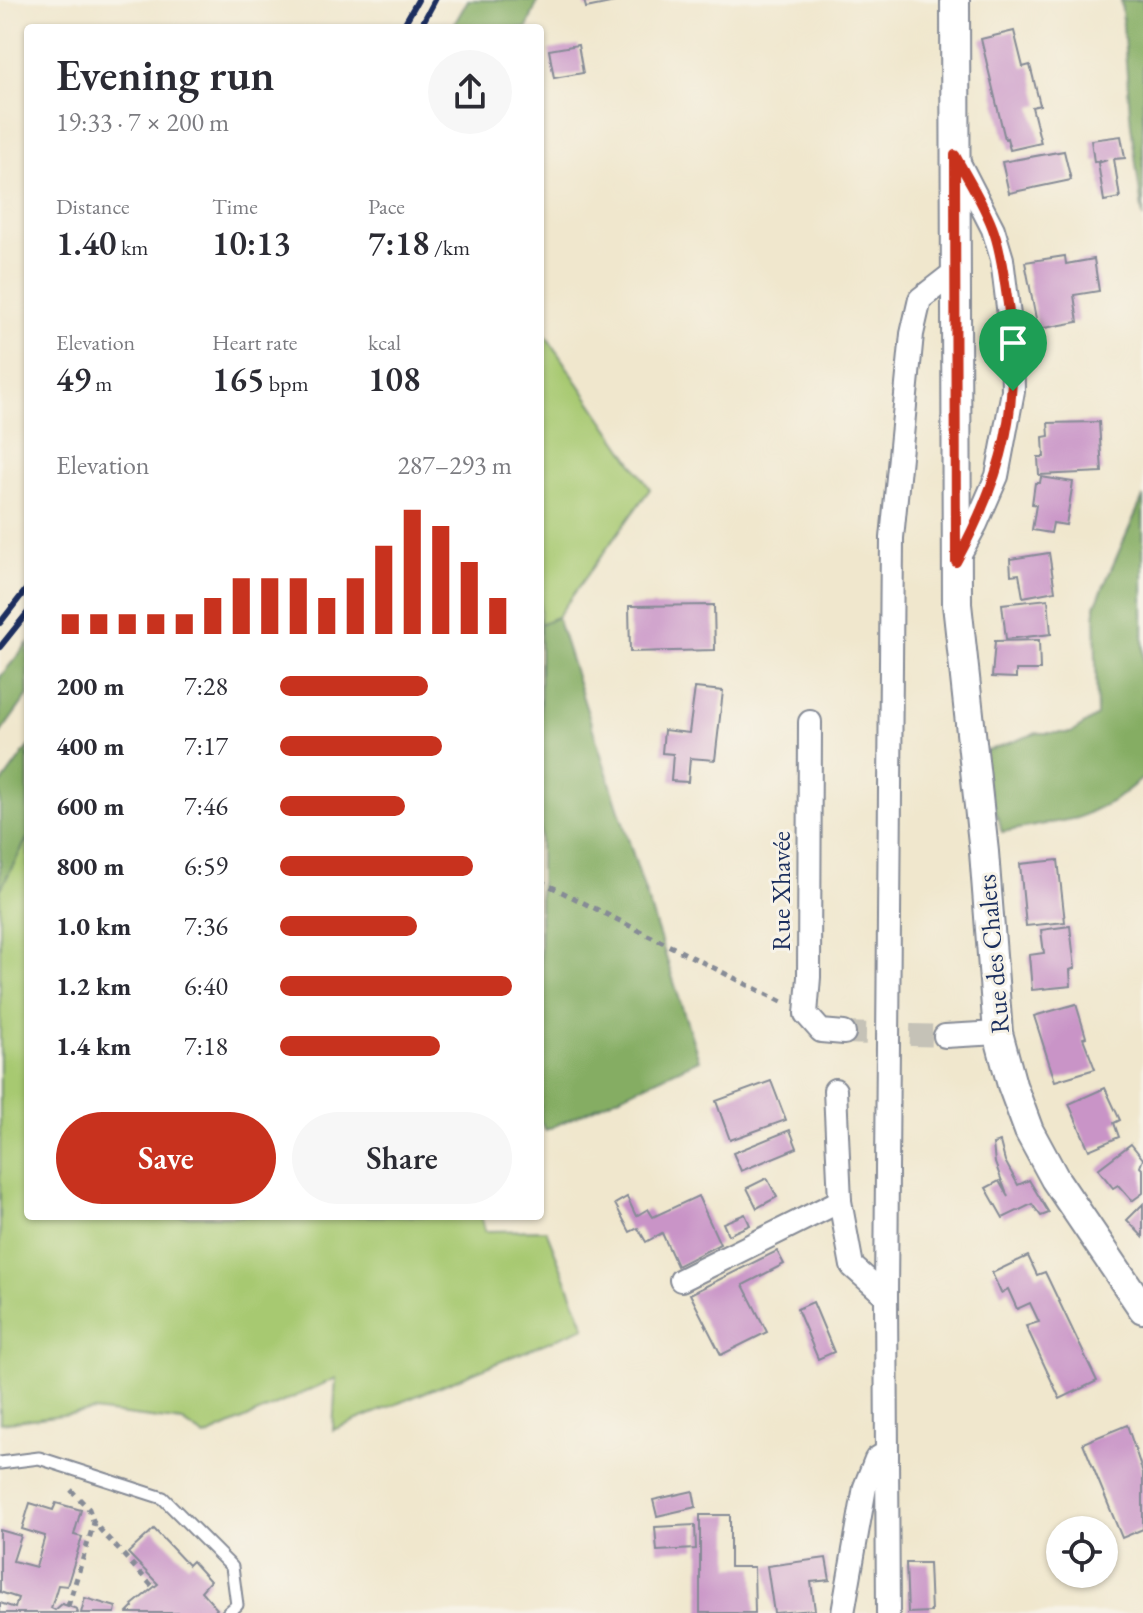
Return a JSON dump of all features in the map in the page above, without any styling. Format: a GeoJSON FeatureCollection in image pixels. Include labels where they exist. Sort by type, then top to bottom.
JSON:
{"type":"FeatureCollection","features":[{"type":"Feature","properties":{"kind":"street","name":"Rue des Chalets"},"geometry":{"type":"LineString","coordinates":[[955,0],[956,562],[960,646],[984,852],[998,1033],[1029,1131],[1055,1179],[1143,1309]]}},
{"type":"Feature","properties":{"kind":"street","name":"Rue des Chalets"},"geometry":{"type":"LineString","coordinates":[[955,155],[993,229],[1002,259],[1012,340],[1013,391],[997,476],[956,562]]}},
{"type":"Feature","properties":{"kind":"street"},"geometry":{"type":"LineString","coordinates":[[888,1613],[886,1296],[892,538],[912,334],[920,299],[956,271]]}},
{"type":"Feature","properties":{"kind":"street","name":"Rue Xhavée"},"geometry":{"type":"LineString","coordinates":[[806,1014],[809,977],[810,722]]}},
{"type":"Feature","properties":{"kind":"street"},"geometry":{"type":"LineString","coordinates":[[806,1014],[821,1031],[844,1033]]}},
{"type":"Feature","properties":{"kind":"street"},"geometry":{"type":"LineString","coordinates":[[945,1036],[998,1033]]}},
{"type":"Feature","properties":{"kind":"street"},"geometry":{"type":"LineString","coordinates":[[835,1090],[840,1201],[852,1266],[886,1296]]}},
{"type":"Feature","properties":{"kind":"street"},"geometry":{"type":"LineString","coordinates":[[681,1280],[840,1201]]}},
{"type":"Feature","properties":{"kind":"street"},"geometry":{"type":"LineString","coordinates":[[843,1613],[865,1487],[876,1459],[886,1453]]}},
{"type":"Feature","properties":{"kind":"lane"},"geometry":{"type":"LineString","coordinates":[[0,1463],[39,1458],[163,1498],[232,1567],[237,1605],[228,1613]]}},
{"type":"Feature","properties":{"kind":"path"},"geometry":{"type":"LineString","coordinates":[[544,883],[806,1014]]}},
{"type":"Feature","properties":{"kind":"path"},"geometry":{"type":"LineString","coordinates":[[69,1489],[89,1509],[94,1523],[154,1588]]}},
{"type":"Feature","properties":{"kind":"path"},"geometry":{"type":"LineString","coordinates":[[68,1606],[94,1523]]}},
{"type":"Feature","properties":{"kind":"green space"},"geometry":{"type":"Polygon","coordinates":[[[468,0],[538,0],[529,24],[454,24],[468,0]]]}},
{"type":"Feature","properties":{"kind":"green space"},"geometry":{"type":"Polygon","coordinates":[[[1121,0],[1143,0],[1143,218],[1131,125],[1121,0]]]}},
{"type":"Feature","properties":{"kind":"green space"},"geometry":{"type":"Polygon","coordinates":[[[544,333],[650,489],[557,617],[544,622],[544,333]]]}},
{"type":"Feature","properties":{"kind":"green space"},"geometry":{"type":"Polygon","coordinates":[[[1143,497],[1143,778],[1115,800],[1078,818],[1002,832],[978,754],[1037,733],[1071,733],[1097,716],[1095,606],[1143,497]]]}},
{"type":"Feature","properties":{"kind":"green space"},"geometry":{"type":"Polygon","coordinates":[[[557,617],[699,1060],[546,1130],[544,1127],[544,622],[557,617]]]}},
{"type":"Feature","properties":{"kind":"green space"},"geometry":{"type":"Polygon","coordinates":[[[24,648],[24,701],[0,734],[0,677],[24,648]]]}},
{"type":"Feature","properties":{"kind":"green space"},"geometry":{"type":"Polygon","coordinates":[[[24,753],[24,845],[0,890],[0,786],[24,753]]]}},
{"type":"Feature","properties":{"kind":"green space"},"geometry":{"type":"Polygon","coordinates":[[[24,845],[24,1220],[482,1220],[485,1231],[546,1230],[585,1327],[333,1430],[336,1378],[205,1437],[183,1422],[93,1411],[0,1423],[0,890],[24,845]]]}},
{"type":"Feature","properties":{"kind":"building"},"geometry":{"type":"Polygon","coordinates":[[[584,0],[619,0],[620,1],[586,8],[584,0]]]}},
{"type":"Feature","properties":{"kind":"building"},"geometry":{"type":"Polygon","coordinates":[[[1014,31],[1023,67],[1030,65],[1040,105],[1032,107],[1041,143],[1010,150],[981,39],[1014,31]]]}},
{"type":"Feature","properties":{"kind":"building"},"geometry":{"type":"Polygon","coordinates":[[[578,45],[583,73],[554,78],[549,50],[578,45]]]}},
{"type":"Feature","properties":{"kind":"building"},"geometry":{"type":"Polygon","coordinates":[[[1121,136],[1125,158],[1114,159],[1120,198],[1104,201],[1098,163],[1107,160],[1094,162],[1091,140],[1121,136]]]}},
{"type":"Feature","properties":{"kind":"building"},"geometry":{"type":"Polygon","coordinates":[[[1064,151],[1071,180],[1009,193],[1002,162],[1064,151]]]}},
{"type":"Feature","properties":{"kind":"building"},"geometry":{"type":"Polygon","coordinates":[[[1065,256],[1066,264],[1094,259],[1099,291],[1074,295],[1078,322],[1038,329],[1025,262],[1065,256]]]}},
{"type":"Feature","properties":{"kind":"building"},"geometry":{"type":"Polygon","coordinates":[[[1099,422],[1102,472],[1039,475],[1038,457],[1044,457],[1043,437],[1049,436],[1048,423],[1099,422]]]}},
{"type":"Feature","properties":{"kind":"building"},"geometry":{"type":"Polygon","coordinates":[[[1041,477],[1073,482],[1066,525],[1053,523],[1051,533],[1032,530],[1035,483],[1040,483],[1041,477]]]}},
{"type":"Feature","properties":{"kind":"building"},"geometry":{"type":"Polygon","coordinates":[[[1049,553],[1055,591],[1023,597],[1019,574],[1011,575],[1010,559],[1049,553]]]}},
{"type":"Feature","properties":{"kind":"building"},"geometry":{"type":"Polygon","coordinates":[[[1048,599],[1051,634],[1006,639],[1002,604],[1048,599]]]}},
{"type":"Feature","properties":{"kind":"building"},"geometry":{"type":"Polygon","coordinates":[[[714,605],[715,650],[630,652],[629,606],[714,605]]]}},
{"type":"Feature","properties":{"kind":"building"},"geometry":{"type":"Polygon","coordinates":[[[1039,640],[1040,670],[1016,670],[1016,678],[992,677],[995,641],[1039,640]]]}},
{"type":"Feature","properties":{"kind":"building"},"geometry":{"type":"Polygon","coordinates":[[[695,688],[723,691],[715,760],[690,758],[688,782],[671,781],[673,754],[662,753],[664,730],[689,733],[695,688]]]}},
{"type":"Feature","properties":{"kind":"building"},"geometry":{"type":"Polygon","coordinates":[[[1058,860],[1065,922],[1026,926],[1020,864],[1058,860]]]}},
{"type":"Feature","properties":{"kind":"building"},"geometry":{"type":"Polygon","coordinates":[[[1070,926],[1075,968],[1070,970],[1071,986],[1032,990],[1029,955],[1044,953],[1041,930],[1070,926]]]}},
{"type":"Feature","properties":{"kind":"building"},"geometry":{"type":"Polygon","coordinates":[[[1076,1004],[1086,1037],[1083,1038],[1095,1069],[1055,1081],[1034,1016],[1076,1004]]]}},
{"type":"Feature","properties":{"kind":"building"},"geometry":{"type":"Polygon","coordinates":[[[771,1081],[786,1120],[730,1140],[716,1101],[771,1081]]]}},
{"type":"Feature","properties":{"kind":"building"},"geometry":{"type":"Polygon","coordinates":[[[1105,1088],[1120,1120],[1114,1123],[1119,1137],[1089,1150],[1069,1104],[1105,1088]]]}},
{"type":"Feature","properties":{"kind":"building"},"geometry":{"type":"Polygon","coordinates":[[[790,1130],[797,1148],[741,1171],[733,1153],[790,1130]]]}},
{"type":"Feature","properties":{"kind":"building"},"geometry":{"type":"Polygon","coordinates":[[[1000,1142],[1005,1161],[1018,1185],[1029,1180],[1049,1213],[1041,1216],[1032,1204],[1003,1218],[986,1188],[999,1181],[1008,1197],[995,1163],[993,1144],[1000,1142]]]}},
{"type":"Feature","properties":{"kind":"building"},"geometry":{"type":"Polygon","coordinates":[[[1131,1144],[1143,1159],[1140,1167],[1143,1170],[1143,1193],[1132,1201],[1118,1185],[1113,1188],[1098,1169],[1131,1144]]]}},
{"type":"Feature","properties":{"kind":"building"},"geometry":{"type":"Polygon","coordinates":[[[767,1178],[777,1197],[757,1208],[747,1188],[767,1178]]]}},
{"type":"Feature","properties":{"kind":"building"},"geometry":{"type":"Polygon","coordinates":[[[698,1196],[720,1244],[677,1266],[662,1233],[646,1242],[638,1228],[630,1232],[615,1204],[627,1197],[636,1216],[648,1209],[653,1217],[698,1196]]]}},
{"type":"Feature","properties":{"kind":"building"},"geometry":{"type":"Polygon","coordinates":[[[1143,1204],[1143,1237],[1127,1220],[1143,1204]]]}},
{"type":"Feature","properties":{"kind":"building"},"geometry":{"type":"Polygon","coordinates":[[[745,1214],[750,1225],[728,1235],[723,1223],[745,1214]]]}},
{"type":"Feature","properties":{"kind":"building"},"geometry":{"type":"Polygon","coordinates":[[[777,1251],[784,1264],[743,1285],[767,1332],[721,1355],[690,1294],[777,1251]]]}},
{"type":"Feature","properties":{"kind":"building"},"geometry":{"type":"Polygon","coordinates":[[[1028,1256],[1037,1275],[1045,1272],[1097,1381],[1060,1399],[1026,1326],[1039,1322],[1030,1303],[1017,1309],[1008,1289],[1001,1293],[992,1273],[1028,1256]]]}},
{"type":"Feature","properties":{"kind":"building"},"geometry":{"type":"Polygon","coordinates":[[[813,1302],[834,1352],[818,1359],[797,1309],[813,1302]]]}},
{"type":"Feature","properties":{"kind":"building"},"geometry":{"type":"Polygon","coordinates":[[[1127,1425],[1143,1473],[1143,1529],[1122,1538],[1118,1516],[1113,1516],[1083,1443],[1127,1425]]]}},
{"type":"Feature","properties":{"kind":"building"},"geometry":{"type":"Polygon","coordinates":[[[693,1491],[696,1507],[657,1516],[653,1500],[693,1491]]]}},
{"type":"Feature","properties":{"kind":"building"},"geometry":{"type":"Polygon","coordinates":[[[30,1503],[53,1510],[56,1503],[81,1510],[74,1535],[82,1537],[67,1586],[58,1585],[51,1608],[55,1610],[62,1604],[77,1609],[78,1613],[0,1613],[0,1603],[15,1608],[18,1598],[0,1592],[0,1530],[21,1536],[13,1561],[36,1567],[45,1536],[22,1529],[30,1503]]]}},
{"type":"Feature","properties":{"kind":"building"},"geometry":{"type":"Polygon","coordinates":[[[700,1515],[730,1515],[730,1567],[754,1567],[755,1613],[700,1613],[700,1515]]]}},
{"type":"Feature","properties":{"kind":"building"},"geometry":{"type":"Polygon","coordinates":[[[695,1525],[696,1549],[657,1551],[655,1527],[695,1525]]]}},
{"type":"Feature","properties":{"kind":"building"},"geometry":{"type":"Polygon","coordinates":[[[154,1529],[188,1565],[192,1561],[210,1581],[201,1591],[217,1609],[213,1613],[127,1613],[132,1605],[158,1584],[128,1553],[154,1529]]]}},
{"type":"Feature","properties":{"kind":"building"},"geometry":{"type":"Polygon","coordinates":[[[826,1558],[830,1580],[811,1582],[815,1610],[774,1613],[767,1566],[826,1558]]]}},
{"type":"Feature","properties":{"kind":"building"},"geometry":{"type":"Polygon","coordinates":[[[906,1563],[929,1563],[931,1612],[908,1613],[906,1563]]]}},
{"type":"Feature","properties":{"kind":"building"},"geometry":{"type":"Polygon","coordinates":[[[85,1598],[116,1607],[115,1613],[81,1613],[85,1598]]]}},
{"type":"Feature","properties":{"kind":"tunnel"},"geometry":{"type":"LineString","coordinates":[[844,1033],[945,1036]]}},
{"type":"Feature","properties":{"kind":"railway"},"geometry":{"type":"LineString","coordinates":[[404,24],[418,0]]}},
{"type":"Feature","properties":{"kind":"railway"},"geometry":{"type":"LineString","coordinates":[[422,24],[435,0]]}},
{"type":"Feature","properties":{"kind":"railway"},"geometry":{"type":"LineString","coordinates":[[0,623],[24,592]]}},
{"type":"Feature","properties":{"kind":"railway"},"geometry":{"type":"LineString","coordinates":[[0,647],[24,617]]}},
{"type":"Feature","properties":{"kind":"route"},"geometry":{"type":"LineString","coordinates":[[955,155],[993,229],[1002,259],[1012,340],[1013,391],[997,476],[956,562],[955,155]]}}]}
